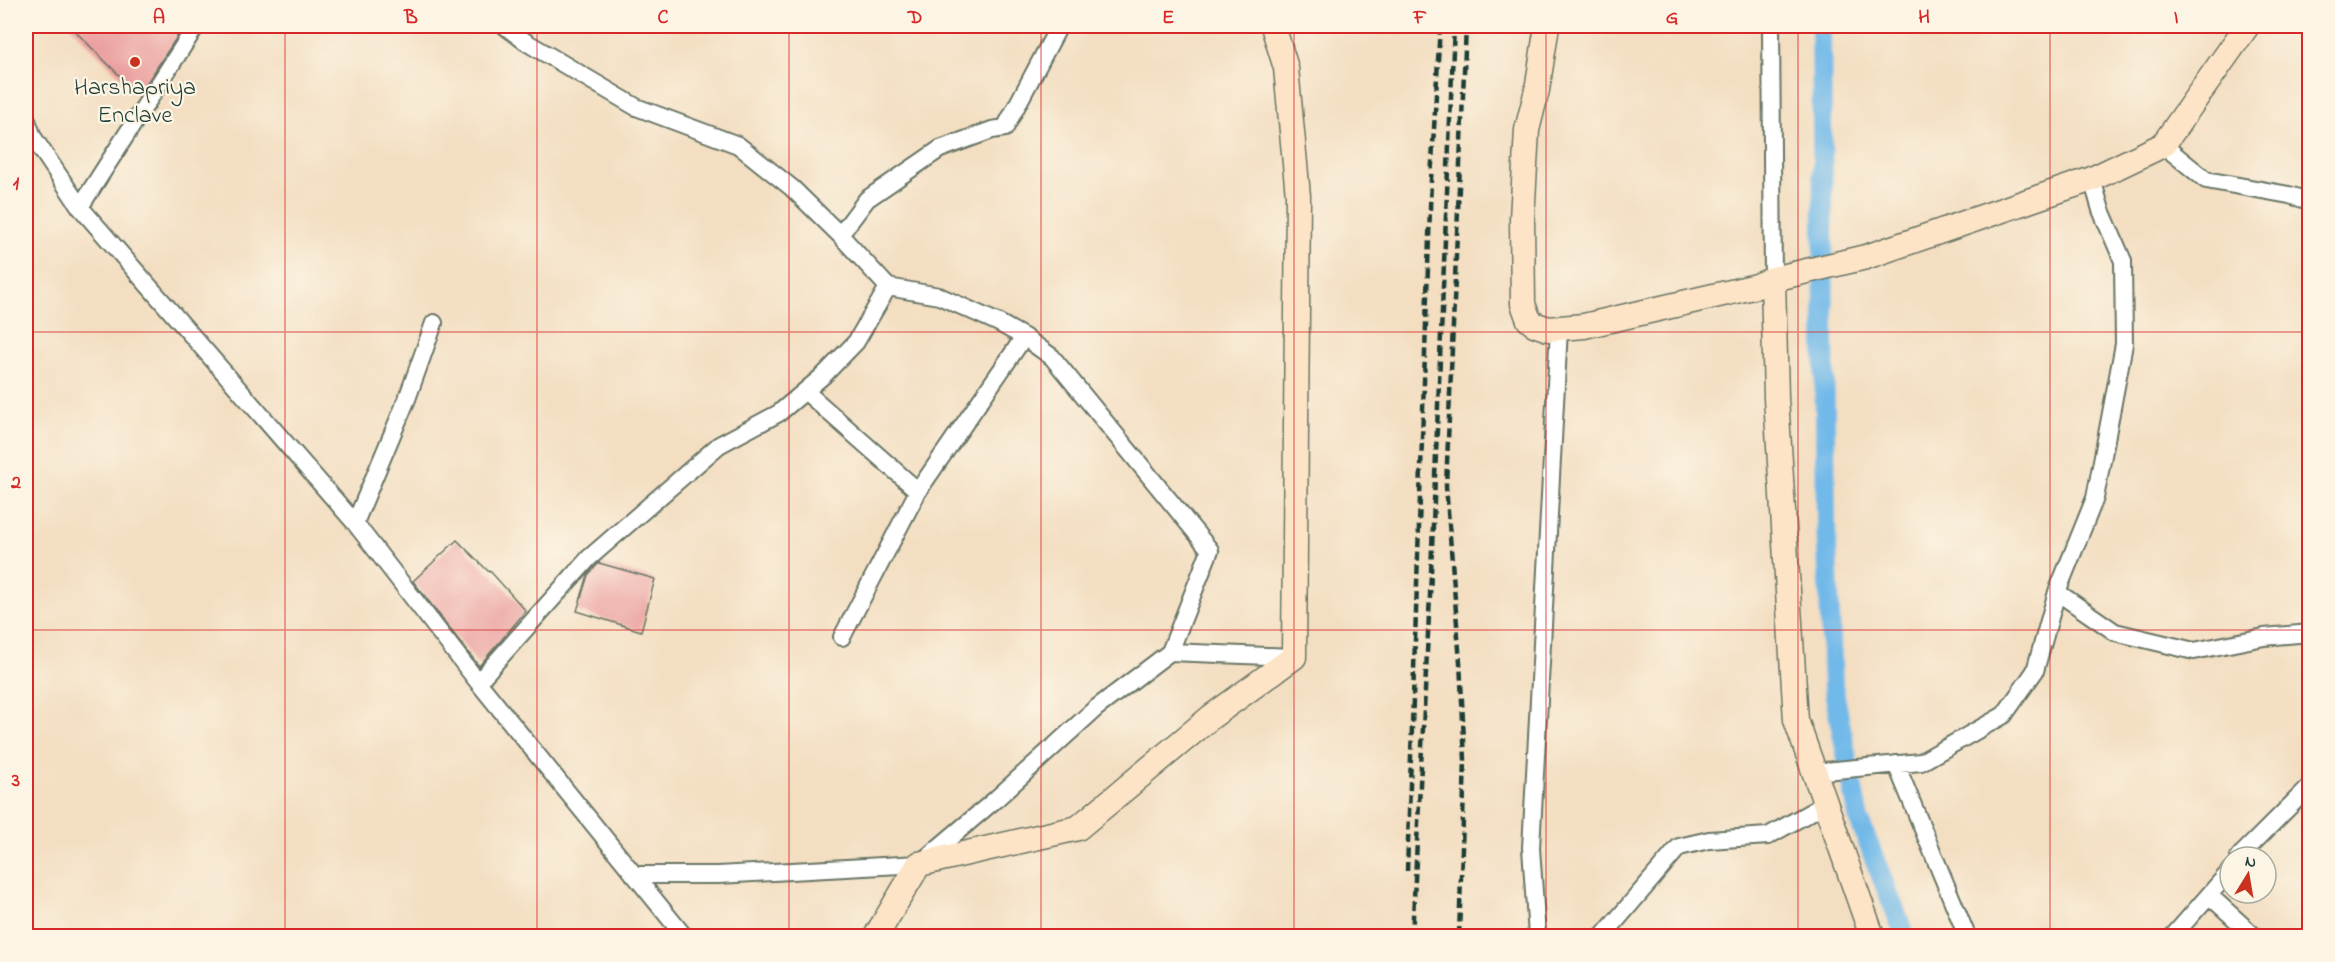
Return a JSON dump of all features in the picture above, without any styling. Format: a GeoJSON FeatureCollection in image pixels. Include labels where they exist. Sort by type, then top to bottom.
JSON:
{"type":"FeatureCollection","features":[{"type":"Feature","properties":{"kind":"street"},"geometry":{"type":"LineString","coordinates":[[80,207],[196,26]]}},
{"type":"Feature","properties":{"kind":"street"},"geometry":{"type":"LineString","coordinates":[[505,26],[526,42],[636,107],[738,145],[792,188],[888,287],[939,296],[999,323],[1052,357],[1210,550],[1170,652],[1095,709],[996,799],[919,864],[876,936]]}},
{"type":"Feature","properties":{"kind":"street"},"geometry":{"type":"LineString","coordinates":[[840,235],[867,199],[940,149],[992,130],[1005,128],[1059,26]]}},
{"type":"Feature","properties":{"kind":"street"},"geometry":{"type":"LineString","coordinates":[[1272,26],[1286,68],[1298,196],[1294,657]]}},
{"type":"Feature","properties":{"kind":"street"},"geometry":{"type":"LineString","coordinates":[[1547,26],[1537,90],[1527,130],[1522,219],[1522,276],[1523,303],[1530,320],[1548,329],[1584,326],[1758,286],[1773,279],[1866,257],[2092,179],[2163,145],[2247,26]]}},
{"type":"Feature","properties":{"kind":"street"},"geometry":{"type":"LineString","coordinates":[[1771,26],[1776,398],[1796,720],[1872,936]]}},
{"type":"Feature","properties":{"kind":"street"},"geometry":{"type":"LineString","coordinates":[[26,118],[33,137],[80,207],[355,523],[478,682],[684,936]]}},
{"type":"Feature","properties":{"kind":"street"},"geometry":{"type":"LineString","coordinates":[[2163,145],[2206,180],[2310,201]]}},
{"type":"Feature","properties":{"kind":"street"},"geometry":{"type":"LineString","coordinates":[[1815,771],[1921,762],[2004,716],[2035,671],[2057,592],[2095,498],[2124,344],[2123,261],[2101,210],[2092,179]]}},
{"type":"Feature","properties":{"kind":"street"},"geometry":{"type":"LineString","coordinates":[[478,682],[589,558],[718,445],[779,413],[824,375],[856,342],[888,287]]}},
{"type":"Feature","properties":{"kind":"street"},"geometry":{"type":"LineString","coordinates":[[355,523],[407,399],[434,323]]}},
{"type":"Feature","properties":{"kind":"street"},"geometry":{"type":"LineString","coordinates":[[1537,936],[1531,848],[1559,329]]}},
{"type":"Feature","properties":{"kind":"street"},"geometry":{"type":"LineString","coordinates":[[842,638],[918,491],[1024,337]]}},
{"type":"Feature","properties":{"kind":"street"},"geometry":{"type":"LineString","coordinates":[[805,391],[918,491]]}},
{"type":"Feature","properties":{"kind":"street"},"geometry":{"type":"LineString","coordinates":[[2057,592],[2115,632],[2194,651],[2264,637],[2310,633]]}},
{"type":"Feature","properties":{"kind":"street"},"geometry":{"type":"LineString","coordinates":[[1170,652],[1294,657]]}},
{"type":"Feature","properties":{"kind":"street"},"geometry":{"type":"LineString","coordinates":[[634,875],[718,874],[919,864],[1078,828],[1211,717],[1294,657]]}},
{"type":"Feature","properties":{"kind":"street"},"geometry":{"type":"LineString","coordinates":[[1893,765],[1967,936]]}},
{"type":"Feature","properties":{"kind":"street"},"geometry":{"type":"LineString","coordinates":[[2251,845],[2310,786]]}},
{"type":"Feature","properties":{"kind":"street"},"geometry":{"type":"LineString","coordinates":[[1603,936],[1679,847],[1709,840],[1768,836],[1826,804]]}},
{"type":"Feature","properties":{"kind":"street"},"geometry":{"type":"LineString","coordinates":[[2173,936],[2218,886]]}},
{"type":"Feature","properties":{"kind":"street"},"geometry":{"type":"LineString","coordinates":[[2210,896],[2254,936]]}},
{"type":"Feature","properties":{"kind":"building","name":"Harshapriya Enclave"},"geometry":{"type":"Polygon","coordinates":[[[70,26],[184,26],[139,95],[70,26]]]}},
{"type":"Feature","properties":{"kind":"building"},"geometry":{"type":"Polygon","coordinates":[[[457,540],[490,571],[526,611],[479,666],[413,581],[457,540]]]}},
{"type":"Feature","properties":{"kind":"building"},"geometry":{"type":"Polygon","coordinates":[[[599,563],[655,579],[641,631],[577,611],[588,575],[599,563]]]}},
{"type":"Feature","properties":{"kind":"waterway"},"geometry":{"type":"LineString","coordinates":[[1821,26],[1826,525],[1833,686],[1859,820],[1905,936]]}},
{"type":"Feature","properties":{"kind":"railway"},"geometry":{"type":"LineString","coordinates":[[1407,871],[1431,180],[1440,26]]}},
{"type":"Feature","properties":{"kind":"railway"},"geometry":{"type":"LineString","coordinates":[[1412,936],[1430,596],[1454,26]]}},
{"type":"Feature","properties":{"kind":"railway"},"geometry":{"type":"LineString","coordinates":[[1459,936],[1465,760],[1446,486],[1466,26]]}},
{"type":"Feature","properties":{"kind":"place","name":"Harshapriya Enclave"},"geometry":{"type":"Point","coordinates":[135,62]}}]}
